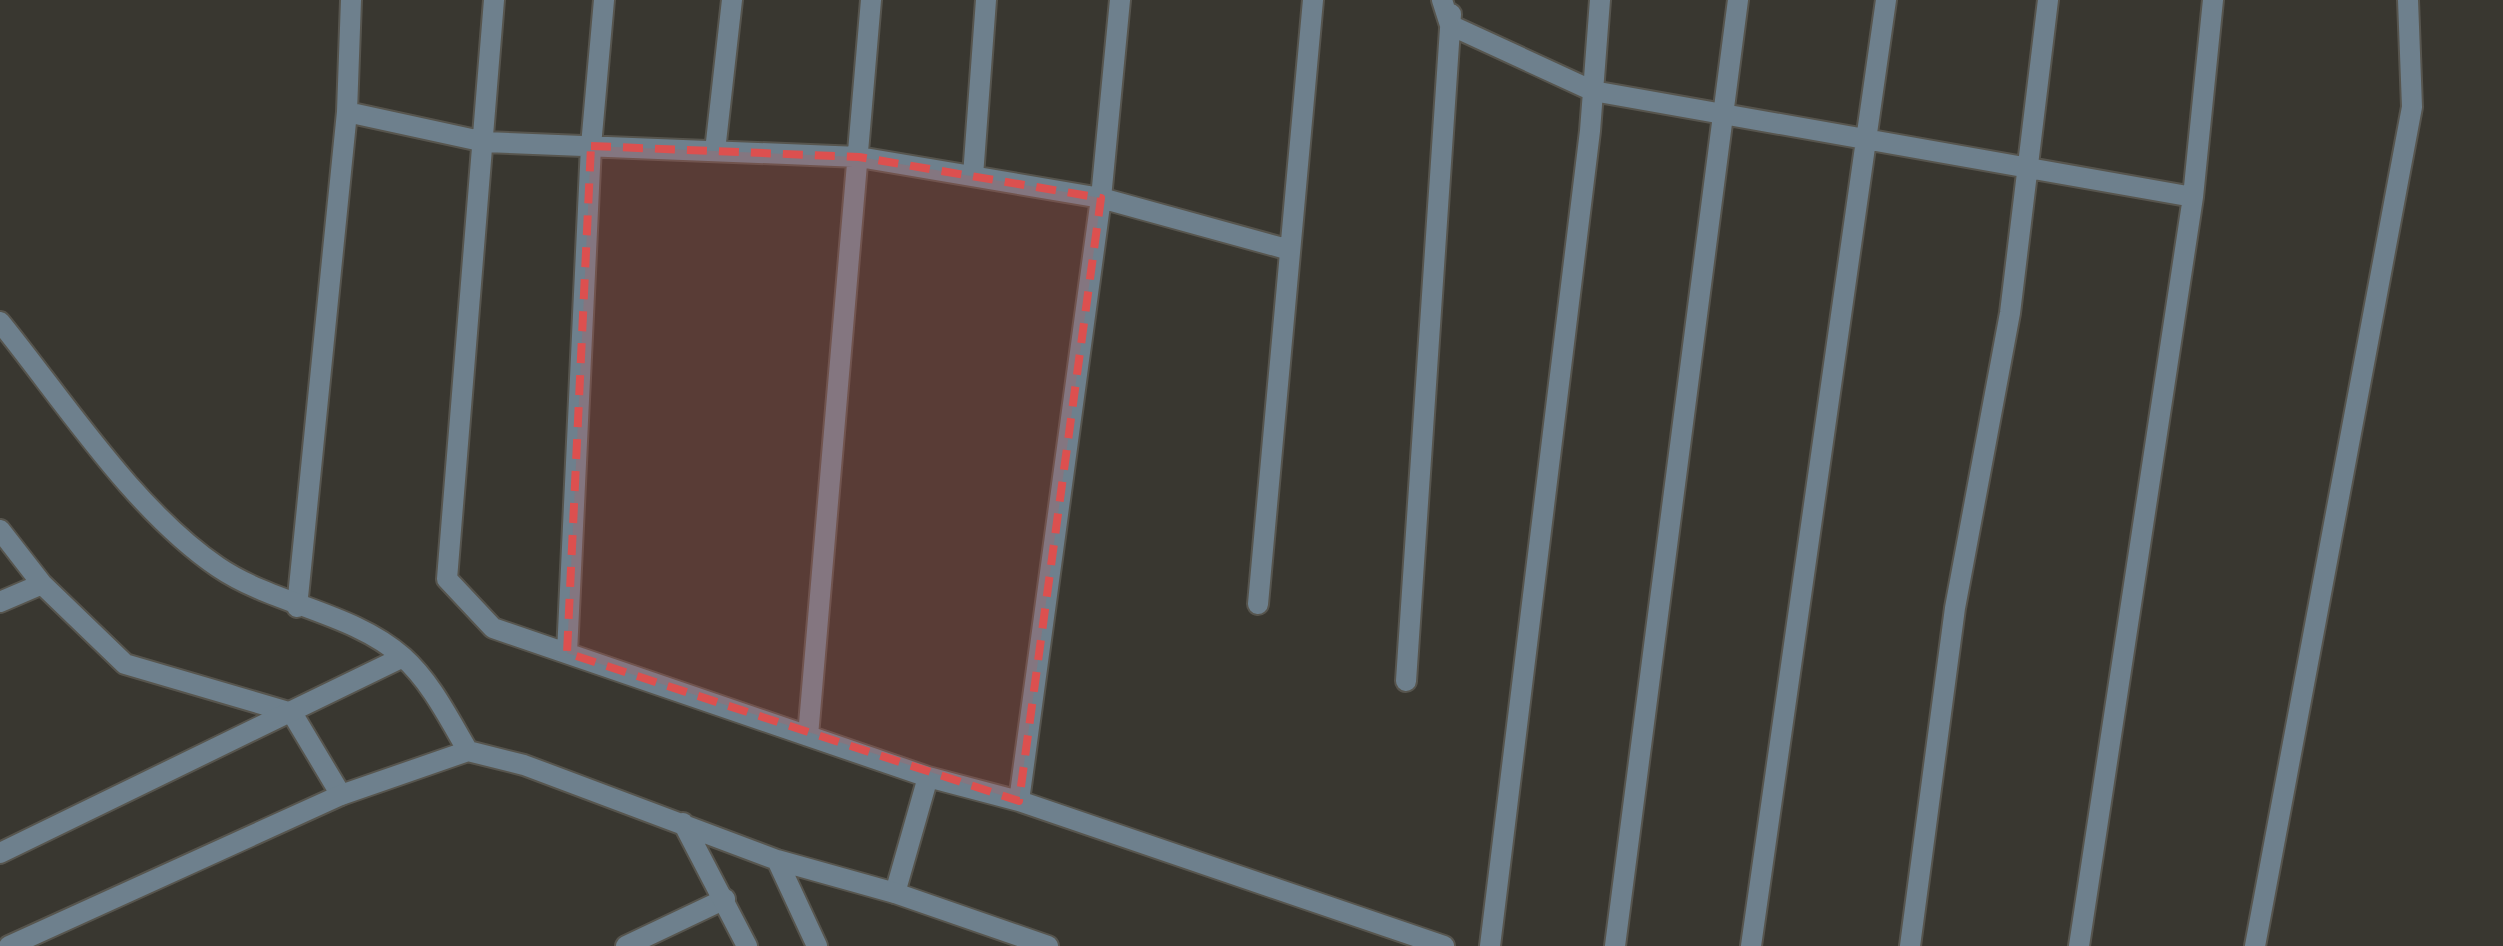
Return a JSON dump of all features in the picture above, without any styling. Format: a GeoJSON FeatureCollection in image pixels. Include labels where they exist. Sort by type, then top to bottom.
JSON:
{"type":"FeatureCollection","features":[{"type":"Feature","properties":{"kind":"street"},"geometry":{"type":"LineString","coordinates":[[297,607],[347,112],[350,0]]}},
{"type":"Feature","properties":{"kind":"street"},"geometry":{"type":"LineString","coordinates":[[494,0],[446,579],[493,628],[928,777],[1019,800],[1444,946]]}},
{"type":"Feature","properties":{"kind":"street"},"geometry":{"type":"LineString","coordinates":[[567,653],[591,146],[604,0]]}},
{"type":"Feature","properties":{"kind":"street"},"geometry":{"type":"LineString","coordinates":[[716,151],[732,0]]}},
{"type":"Feature","properties":{"kind":"street"},"geometry":{"type":"LineString","coordinates":[[808,736],[871,0]]}},
{"type":"Feature","properties":{"kind":"street"},"geometry":{"type":"LineString","coordinates":[[973,176],[986,0]]}},
{"type":"Feature","properties":{"kind":"street"},"geometry":{"type":"LineString","coordinates":[[1019,800],[1101,198],[1120,0]]}},
{"type":"Feature","properties":{"kind":"street"},"geometry":{"type":"LineString","coordinates":[[1258,604],[1313,0]]}},
{"type":"Feature","properties":{"kind":"street"},"geometry":{"type":"LineString","coordinates":[[1442,0],[1450,25],[1593,91],[2193,196]]}},
{"type":"Feature","properties":{"kind":"street"},"geometry":{"type":"LineString","coordinates":[[1406,681],[1452,0]]}},
{"type":"Feature","properties":{"kind":"street"},"geometry":{"type":"LineString","coordinates":[[1490,946],[1593,91],[1600,0]]}},
{"type":"Feature","properties":{"kind":"street"},"geometry":{"type":"LineString","coordinates":[[1614,946],[1738,0]]}},
{"type":"Feature","properties":{"kind":"street"},"geometry":{"type":"LineString","coordinates":[[1750,946],[1886,0]]}},
{"type":"Feature","properties":{"kind":"street"},"geometry":{"type":"LineString","coordinates":[[1910,946],[1955,608],[2010,312],[2048,0]]}},
{"type":"Feature","properties":{"kind":"street"},"geometry":{"type":"LineString","coordinates":[[2078,946],[2193,196],[2213,0]]}},
{"type":"Feature","properties":{"kind":"street"},"geometry":{"type":"LineString","coordinates":[[2255,946],[2412,108],[2408,0]]}},
{"type":"Feature","properties":{"kind":"street"},"geometry":{"type":"LineString","coordinates":[[347,112],[485,142],[859,157],[1101,198],[1290,250]]}},
{"type":"Feature","properties":{"kind":"street"},"geometry":{"type":"LineString","coordinates":[[0,322],[136,490],[176,531],[218,567],[297,607],[372,635],[404,658],[430,688],[468,751]]}},
{"type":"Feature","properties":{"kind":"street"},"geometry":{"type":"LineString","coordinates":[[0,530],[42,584],[124,664],[292,714],[341,795]]}},
{"type":"Feature","properties":{"kind":"street"},"geometry":{"type":"LineString","coordinates":[[0,602],[42,584]]}},
{"type":"Feature","properties":{"kind":"street"},"geometry":{"type":"LineString","coordinates":[[0,853],[404,658]]}},
{"type":"Feature","properties":{"kind":"street"},"geometry":{"type":"LineString","coordinates":[[9,946],[47,938],[341,795],[468,751],[524,765],[777,860],[894,892],[1048,946]]}},
{"type":"Feature","properties":{"kind":"street"},"geometry":{"type":"LineString","coordinates":[[894,892],[928,777]]}},
{"type":"Feature","properties":{"kind":"street"},"geometry":{"type":"LineString","coordinates":[[683,823],[747,946]]}},
{"type":"Feature","properties":{"kind":"street"},"geometry":{"type":"LineString","coordinates":[[777,860],[817,946]]}},
{"type":"Feature","properties":{"kind":"street"},"geometry":{"type":"LineString","coordinates":[[626,946],[725,900]]}},
{"type":"Feature","properties":{"kind":"highlighted area"},"geometry":{"type":"Polygon","coordinates":[[[591,146],[859,157],[1101,198],[1019,801],[567,653],[591,146]]]}}]}
